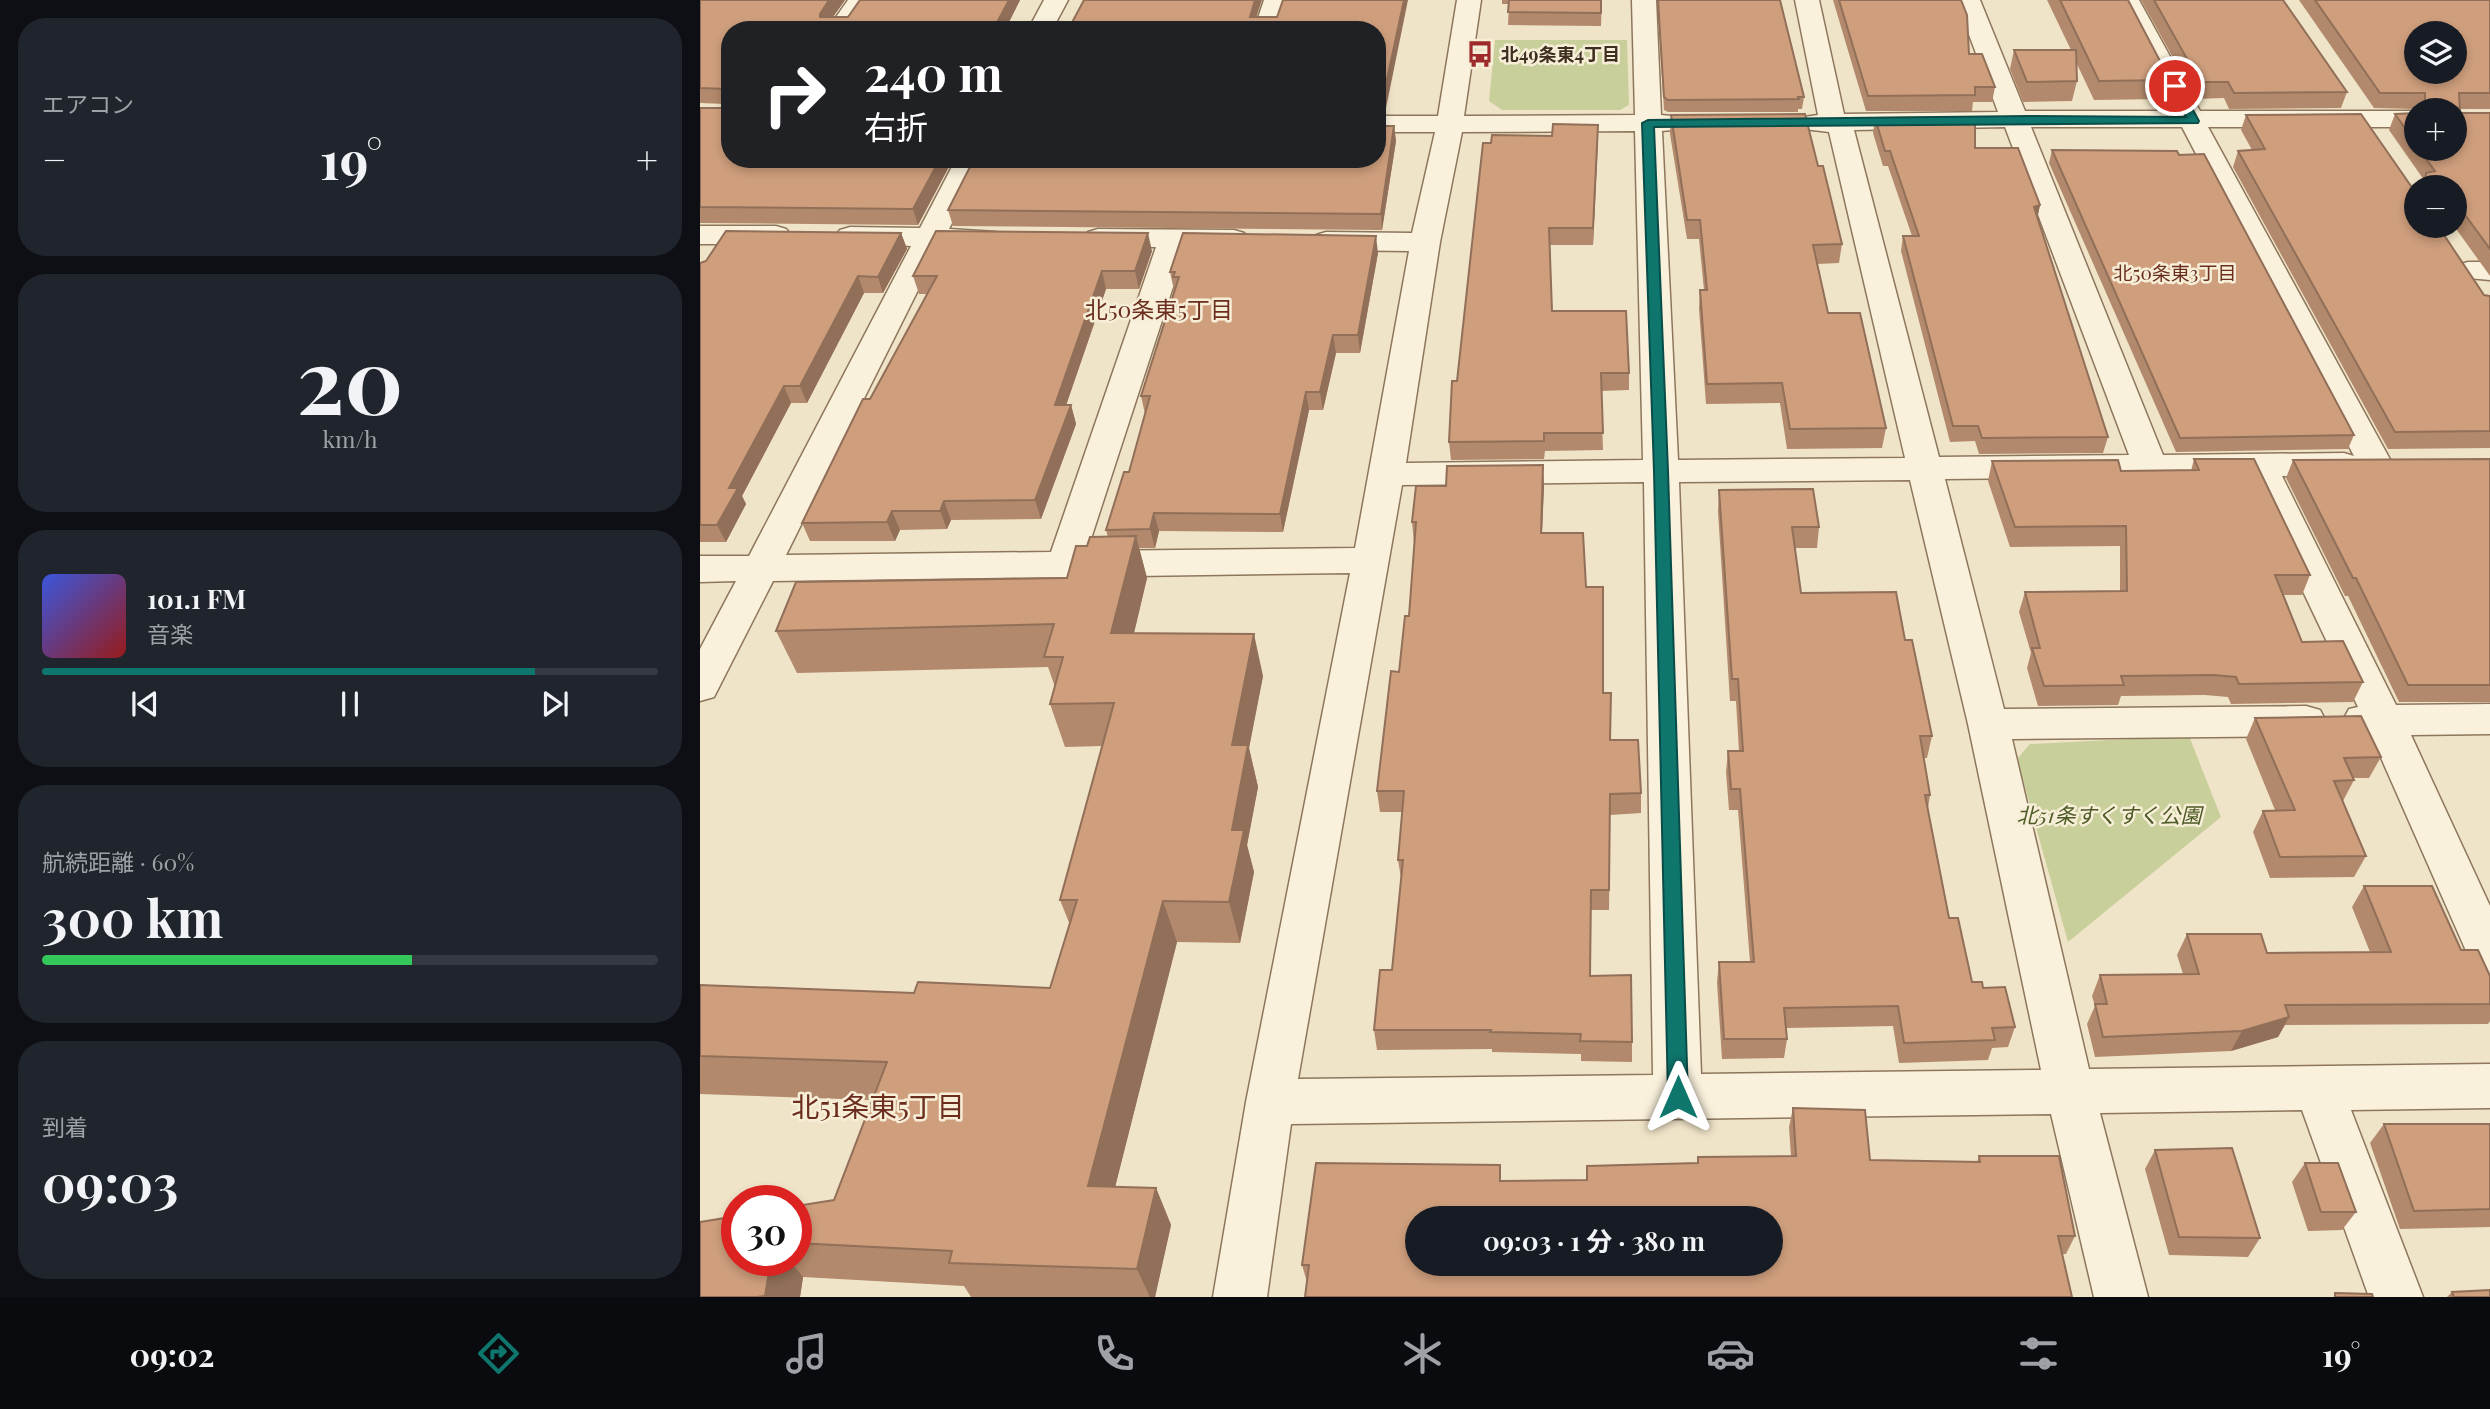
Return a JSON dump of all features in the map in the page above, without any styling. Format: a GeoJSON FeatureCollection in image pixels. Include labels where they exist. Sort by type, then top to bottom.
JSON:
{"type":"FeatureCollection","features":[{"type":"Feature","properties":{"kind":"street"},"geometry":{"type":"LineString","coordinates":[[845,21],[860,0]]}},
{"type":"Feature","properties":{"kind":"street"},"geometry":{"type":"LineString","coordinates":[[1045,21],[1056,0]]}},
{"type":"Feature","properties":{"kind":"street"},"geometry":{"type":"LineString","coordinates":[[1269,21],[1276,0]]}},
{"type":"Feature","properties":{"kind":"street"},"geometry":{"type":"LineString","coordinates":[[1240,1297],[1270,1102],[1387,474],[1425,242],[1450,125],[1469,0]]}},
{"type":"Feature","properties":{"kind":"street"},"geometry":{"type":"LineString","coordinates":[[1644,0],[1661,471],[1678,1097]]}},
{"type":"Feature","properties":{"kind":"street"},"geometry":{"type":"LineString","coordinates":[[1807,0],[1829,111],[1842,132],[1988,724],[2070,1092],[2121,1297]]}},
{"type":"Feature","properties":{"kind":"street"},"geometry":{"type":"LineString","coordinates":[[1968,0],[2012,119],[2150,465]]}},
{"type":"Feature","properties":{"kind":"street"},"geometry":{"type":"LineString","coordinates":[[1387,474],[2388,463],[2127,0]]}},
{"type":"Feature","properties":{"kind":"street"},"geometry":{"type":"LineString","coordinates":[[2350,97],[2372,130]]}},
{"type":"Feature","properties":{"kind":"street"},"geometry":{"type":"LineString","coordinates":[[1790,123],[2012,119],[2194,121],[2372,130],[2404,122]]}},
{"type":"Feature","properties":{"kind":"street"},"geometry":{"type":"LineString","coordinates":[[1386,124],[1700,123]]}},
{"type":"Feature","properties":{"kind":"street"},"geometry":{"type":"LineString","coordinates":[[700,687],[966,168]]}},
{"type":"Feature","properties":{"kind":"street"},"geometry":{"type":"LineString","coordinates":[[710,243],[815,236],[1007,238]]}},
{"type":"Feature","properties":{"kind":"street"},"geometry":{"type":"LineString","coordinates":[[1076,238],[1258,240]]}},
{"type":"Feature","properties":{"kind":"street"},"geometry":{"type":"LineString","coordinates":[[1065,564],[1174,238]]}},
{"type":"Feature","properties":{"kind":"street"},"geometry":{"type":"LineString","coordinates":[[1300,240],[1425,242]]}},
{"type":"Feature","properties":{"kind":"street"},"geometry":{"type":"LineString","coordinates":[[2471,264],[2490,303]]}},
{"type":"Feature","properties":{"kind":"street"},"geometry":{"type":"LineString","coordinates":[[2260,465],[2384,720],[2490,955]]}},
{"type":"Feature","properties":{"kind":"street"},"geometry":{"type":"LineString","coordinates":[[700,569],[1371,560]]}},
{"type":"Feature","properties":{"kind":"street"},"geometry":{"type":"LineString","coordinates":[[1988,724],[2490,719]]}},
{"type":"Feature","properties":{"kind":"street"},"geometry":{"type":"LineString","coordinates":[[1270,1102],[2490,1086]]}},
{"type":"Feature","properties":{"kind":"street"},"geometry":{"type":"LineString","coordinates":[[2319,1089],[2396,1297]]}},
{"type":"Feature","properties":{"kind":"green space"},"geometry":{"type":"Polygon","coordinates":[[[1495,40],[1627,40],[1629,105],[1620,110],[1502,110],[1489,101],[1495,40]]]}},
{"type":"Feature","properties":{"kind":"green space","name":"北51条すくすく公園"},"geometry":{"type":"Polygon","coordinates":[[[2189,736],[2221,817],[2068,942],[2017,759],[2030,744],[2189,736]]]}},
{"type":"Feature","properties":{"kind":"building"},"geometry":{"type":"Polygon","coordinates":[[[700,0],[829,0],[820,17],[848,17],[860,0],[1009,0],[998,21],[721,21],[721,89],[700,88],[700,0]]]}},
{"type":"Feature","properties":{"kind":"building"},"geometry":{"type":"Polygon","coordinates":[[[1084,0],[1255,0],[1250,17],[1277,17],[1283,0],[1404,0],[1386,84],[1386,21],[1073,21],[1084,0]]]}},
{"type":"Feature","properties":{"kind":"building"},"geometry":{"type":"Polygon","coordinates":[[[1509,0],[1601,0],[1601,13],[1508,12],[1509,0]]]}},
{"type":"Feature","properties":{"kind":"building"},"geometry":{"type":"Polygon","coordinates":[[[1658,0],[1780,0],[1804,97],[1668,100],[1664,97],[1658,0]]]}},
{"type":"Feature","properties":{"kind":"building"},"geometry":{"type":"Polygon","coordinates":[[[1839,0],[1961,0],[1967,15],[1969,54],[1982,54],[1995,87],[1975,87],[1975,95],[1868,96],[1839,0]]]}},
{"type":"Feature","properties":{"kind":"building"},"geometry":{"type":"Polygon","coordinates":[[[2060,0],[2128,0],[2170,80],[2099,81],[2060,0]]]}},
{"type":"Feature","properties":{"kind":"building"},"geometry":{"type":"Polygon","coordinates":[[[2154,0],[2283,0],[2347,92],[2234,93],[2228,82],[2200,82],[2154,0]]]}},
{"type":"Feature","properties":{"kind":"building"},"geometry":{"type":"Polygon","coordinates":[[[2315,0],[2490,0],[2490,93],[2459,93],[2459,98],[2425,98],[2425,93],[2380,93],[2315,0]]]}},
{"type":"Feature","properties":{"kind":"building"},"geometry":{"type":"Polygon","coordinates":[[[2014,50],[2076,50],[2077,81],[2027,82],[2014,50]]]}},
{"type":"Feature","properties":{"kind":"building"},"geometry":{"type":"Polygon","coordinates":[[[700,108],[721,108],[721,168],[935,168],[913,209],[700,207],[700,108]]]}},
{"type":"Feature","properties":{"kind":"building"},"geometry":{"type":"Polygon","coordinates":[[[2467,113],[2490,113],[2490,249],[2467,218],[2467,175],[2426,175],[2435,171],[2428,161],[2467,161],[2467,113]]]}},
{"type":"Feature","properties":{"kind":"building"},"geometry":{"type":"Polygon","coordinates":[[[1805,114],[1818,166],[1823,166],[1842,244],[1813,245],[1828,313],[1860,313],[1886,428],[1790,429],[1782,383],[1707,384],[1700,290],[1707,290],[1700,220],[1687,220],[1671,115],[1805,114]]]}},
{"type":"Feature","properties":{"kind":"building"},"geometry":{"type":"Polygon","coordinates":[[[2361,114],[2404,176],[2404,238],[2446,238],[2484,295],[2490,296],[2490,431],[2395,432],[2238,151],[2265,149],[2246,115],[2361,114]]]}},
{"type":"Feature","properties":{"kind":"building"},"geometry":{"type":"Polygon","coordinates":[[[2395,114],[2404,114],[2404,127],[2395,114]]]}},
{"type":"Feature","properties":{"kind":"building"},"geometry":{"type":"Polygon","coordinates":[[[1975,117],[1975,148],[2018,148],[2040,205],[2034,207],[2108,437],[1982,438],[1978,426],[1953,426],[1903,236],[1919,236],[1890,151],[1885,151],[1875,118],[1975,117]]]}},
{"type":"Feature","properties":{"kind":"building"},"geometry":{"type":"Polygon","coordinates":[[[1553,124],[1598,125],[1593,228],[1549,228],[1552,311],[1626,311],[1629,373],[1601,373],[1603,433],[1544,433],[1544,441],[1449,442],[1452,381],[1457,381],[1483,143],[1491,143],[1492,135],[1552,136],[1553,124]]]}},
{"type":"Feature","properties":{"kind":"building"},"geometry":{"type":"Polygon","coordinates":[[[1386,126],[1394,126],[1381,214],[948,210],[969,168],[1386,168],[1386,126]]]}},
{"type":"Feature","properties":{"kind":"building"},"geometry":{"type":"Polygon","coordinates":[[[2052,150],[2177,151],[2179,155],[2204,154],[2354,435],[2180,438],[2052,150]]]}},
{"type":"Feature","properties":{"kind":"building"},"geometry":{"type":"Polygon","coordinates":[[[726,231],[901,233],[878,277],[858,276],[800,386],[784,386],[729,488],[738,488],[717,525],[700,525],[700,263],[706,261],[726,231]]]}},
{"type":"Feature","properties":{"kind":"building"},"geometry":{"type":"Polygon","coordinates":[[[936,231],[1148,233],[1135,271],[1102,271],[1055,405],[1071,405],[1035,500],[944,501],[940,511],[892,511],[887,522],[802,523],[863,399],[870,399],[937,276],[913,276],[936,231]]]}},
{"type":"Feature","properties":{"kind":"building"},"geometry":{"type":"Polygon","coordinates":[[[1183,233],[1376,236],[1358,335],[1333,335],[1320,392],[1306,392],[1280,514],[1154,513],[1150,529],[1106,530],[1124,472],[1129,472],[1150,396],[1141,396],[1179,277],[1173,277],[1175,272],[1170,272],[1183,233]]]}},
{"type":"Feature","properties":{"kind":"building"},"geometry":{"type":"Polygon","coordinates":[[[2194,459],[2254,459],[2310,575],[2275,575],[2302,642],[2343,641],[2363,682],[2239,684],[2236,677],[2213,675],[2121,676],[2124,685],[2044,686],[2032,648],[2040,648],[2025,592],[2127,591],[2126,526],[2015,527],[1992,461],[2118,460],[2121,471],[2199,470],[2194,459]]]}},
{"type":"Feature","properties":{"kind":"building"},"geometry":{"type":"Polygon","coordinates":[[[2490,459],[2490,685],[2408,685],[2356,578],[2353,578],[2293,460],[2490,459]]]}},
{"type":"Feature","properties":{"kind":"building"},"geometry":{"type":"Polygon","coordinates":[[[1543,465],[1541,533],[1583,533],[1586,587],[1603,587],[1603,693],[1611,693],[1610,740],[1638,740],[1641,793],[1610,794],[1609,890],[1591,890],[1590,976],[1631,975],[1632,1042],[1580,1041],[1581,1034],[1490,1032],[1491,1030],[1374,1030],[1380,970],[1392,970],[1403,860],[1398,860],[1404,791],[1377,791],[1391,671],[1399,672],[1405,616],[1409,616],[1416,486],[1446,486],[1447,466],[1543,465]]]}},
{"type":"Feature","properties":{"kind":"building"},"geometry":{"type":"Polygon","coordinates":[[[1813,489],[1819,527],[1792,527],[1801,593],[1896,592],[1905,640],[1912,640],[1932,736],[1920,736],[1930,795],[1925,795],[1949,918],[1958,918],[1972,982],[1982,982],[1983,988],[2005,987],[2015,1027],[1992,1028],[1995,1040],[1904,1043],[1898,1006],[1784,1008],[1787,1039],[1724,1039],[1719,962],[1754,962],[1740,789],[1731,789],[1728,751],[1743,751],[1738,679],[1732,679],[1719,490],[1813,489]]]}},
{"type":"Feature","properties":{"kind":"building"},"geometry":{"type":"Polygon","coordinates":[[[1136,536],[1111,633],[1254,634],[1232,745],[1248,745],[1232,830],[1244,830],[1229,902],[1163,901],[1088,1186],[1156,1188],[1137,1269],[949,1263],[952,1251],[812,1244],[812,1203],[834,1200],[887,1062],[700,1056],[700,985],[914,993],[918,982],[1050,988],[1077,900],[1060,900],[1114,703],[1050,704],[1063,657],[1044,657],[1054,624],[776,631],[796,582],[1067,578],[1076,546],[1087,546],[1090,537],[1136,536]]]}},
{"type":"Feature","properties":{"kind":"building"},"geometry":{"type":"Polygon","coordinates":[[[2361,716],[2381,757],[2344,758],[2354,780],[2334,781],[2366,856],[2280,857],[2263,811],[2295,810],[2255,718],[2361,716]]]}},
{"type":"Feature","properties":{"kind":"building"},"geometry":{"type":"Polygon","coordinates":[[[2364,886],[2432,886],[2461,950],[2478,950],[2490,976],[2490,1004],[2285,1005],[2289,1017],[2242,1031],[2103,1037],[2095,1004],[2107,1004],[2100,975],[2199,974],[2187,934],[2261,934],[2267,953],[2391,952],[2364,886]]]}},
{"type":"Feature","properties":{"kind":"building"},"geometry":{"type":"Polygon","coordinates":[[[1793,1108],[1865,1110],[1870,1160],[1980,1162],[1979,1156],[2059,1156],[2075,1236],[2058,1236],[2072,1297],[1305,1297],[1309,1265],[1302,1265],[1316,1163],[1500,1165],[1500,1181],[1587,1180],[1587,1166],[1698,1163],[1698,1157],[1796,1156],[1793,1108]]]}},
{"type":"Feature","properties":{"kind":"building"},"geometry":{"type":"Polygon","coordinates":[[[2384,1124],[2490,1124],[2490,1209],[2414,1211],[2384,1124]]]}},
{"type":"Feature","properties":{"kind":"building"},"geometry":{"type":"Polygon","coordinates":[[[2232,1148],[2260,1238],[2179,1237],[2155,1150],[2232,1148]]]}},
{"type":"Feature","properties":{"kind":"building"},"geometry":{"type":"Polygon","coordinates":[[[2305,1163],[2338,1163],[2356,1212],[2321,1212],[2305,1163]]]}},
{"type":"Feature","properties":{"kind":"building"},"geometry":{"type":"Polygon","coordinates":[[[721,1219],[721,1276],[768,1276],[765,1296],[700,1297],[700,1222],[721,1219]]]}},
{"type":"Feature","properties":{"kind":"building"},"geometry":{"type":"Polygon","coordinates":[[[2490,1290],[2490,1297],[2454,1297],[2452,1292],[2490,1290]]]}},
{"type":"Feature","properties":{"kind":"building"},"geometry":{"type":"Polygon","coordinates":[[[2335,1293],[2372,1294],[2373,1297],[2335,1297],[2335,1293]]]}},
{"type":"Feature","properties":{"kind":"place","name":"北49条東4丁目"},"geometry":{"type":"Point","coordinates":[1480,54]}},
{"type":"Feature","properties":{"kind":"district","name":"北50条東3丁目"},"geometry":{"type":"Point","coordinates":[2175,272]}},
{"type":"Feature","properties":{"kind":"district","name":"北50条東5丁目"},"geometry":{"type":"Point","coordinates":[1159,308]}},
{"type":"Feature","properties":{"kind":"district","name":"北51条東5丁目"},"geometry":{"type":"Point","coordinates":[878,1105]}},
{"type":"Feature","properties":{"kind":"route"},"geometry":{"type":"LineString","coordinates":[[1678,1097],[1661,471],[1648,123],[1852,123],[2029,119],[2194,121],[2175,86]]}}]}
